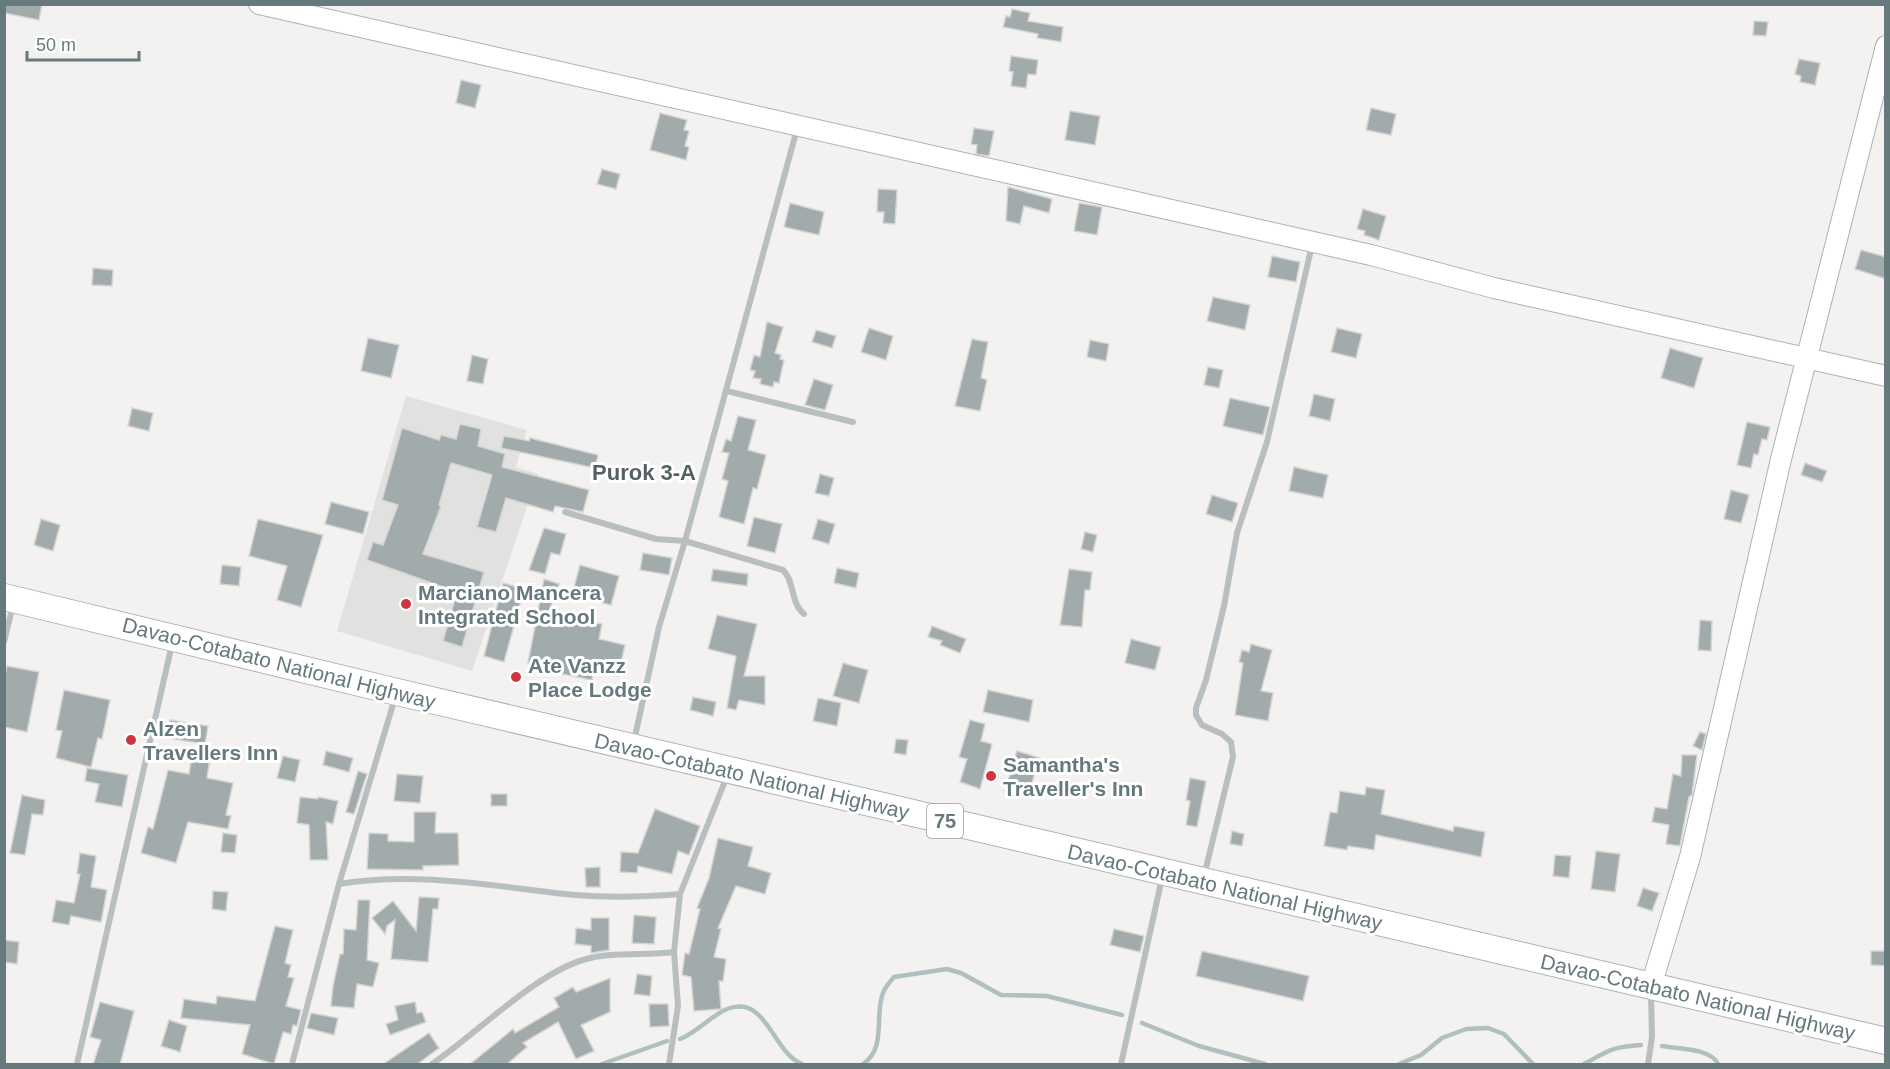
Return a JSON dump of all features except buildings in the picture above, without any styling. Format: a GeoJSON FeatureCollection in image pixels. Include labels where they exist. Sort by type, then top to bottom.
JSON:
{"type":"FeatureCollection","features":[{"type":"Feature","properties":{"kind":"highway","name":"Davao-Cotabato National Highway"},"geometry":{"type":"LineString","coordinates":[[9,598],[1163,873],[1886,1041]]}},
{"type":"Feature","properties":{"kind":"street"},"geometry":{"type":"LineString","coordinates":[[259,4],[1312,242],[1494,288],[1886,376]]}},
{"type":"Feature","properties":{"kind":"street"},"geometry":{"type":"LineString","coordinates":[[1648,1065],[1652,1037],[1651,986],[1690,857],[1806,357],[1886,46]]}},
{"type":"Feature","properties":{"kind":"street"},"geometry":{"type":"LineString","coordinates":[[633,747],[659,627],[727,391],[798,126]]}},
{"type":"Feature","properties":{"kind":"street"},"geometry":{"type":"LineString","coordinates":[[1202,882],[1233,757],[1231,742],[1222,734],[1202,725],[1196,715],[1196,708],[1206,680],[1227,596],[1237,533],[1267,442],[1312,242]]}},
{"type":"Feature","properties":{"kind":"street"},"geometry":{"type":"LineString","coordinates":[[727,391],[853,422]]}},
{"type":"Feature","properties":{"kind":"street"},"geometry":{"type":"LineString","coordinates":[[565,512],[656,539],[685,541],[783,570],[787,574],[797,605],[804,614]]}},
{"type":"Feature","properties":{"kind":"street"},"geometry":{"type":"LineString","coordinates":[[4,642],[9,598]]}},
{"type":"Feature","properties":{"kind":"street"},"geometry":{"type":"LineString","coordinates":[[77,1065],[174,638]]}},
{"type":"Feature","properties":{"kind":"street"},"geometry":{"type":"LineString","coordinates":[[292,1065],[339,884],[397,692]]}},
{"type":"Feature","properties":{"kind":"street"},"geometry":{"type":"LineString","coordinates":[[669,1065],[678,1006],[674,952],[680,894],[730,770]]}},
{"type":"Feature","properties":{"kind":"street"},"geometry":{"type":"LineString","coordinates":[[1120,1065],[1163,873]]}},
{"type":"Feature","properties":{"kind":"street"},"geometry":{"type":"LineString","coordinates":[[339,884],[377,879],[443,878],[578,895],[680,894]]}},
{"type":"Feature","properties":{"kind":"street"},"geometry":{"type":"LineString","coordinates":[[432,1065],[526,993],[569,964],[605,956],[674,952]]}},
{"type":"Feature","properties":{"kind":"shaded area"},"geometry":{"type":"Polygon","coordinates":[[[406,396],[527,430],[516,467],[538,474],[472,671],[337,631],[406,396]]]}},
{"type":"Feature","properties":{"kind":"waterway"},"geometry":{"type":"LineString","coordinates":[[863,1064],[870,1057],[878,1041],[879,1012],[883,993],[894,977],[947,969],[961,973],[1001,995],[1047,996],[1122,1015]]}},
{"type":"Feature","properties":{"kind":"waterway"},"geometry":{"type":"LineString","coordinates":[[680,1039],[721,1012],[740,1007],[751,1010],[760,1017],[783,1048],[792,1058],[802,1064]]}},
{"type":"Feature","properties":{"kind":"waterway"},"geometry":{"type":"LineString","coordinates":[[1142,1023],[1199,1046],[1265,1064]]}},
{"type":"Feature","properties":{"kind":"waterway"},"geometry":{"type":"LineString","coordinates":[[1399,1064],[1421,1055],[1442,1038],[1466,1029],[1488,1028],[1504,1034],[1533,1064]]}},
{"type":"Feature","properties":{"kind":"waterway"},"geometry":{"type":"LineString","coordinates":[[602,1064],[667,1041]]}},
{"type":"Feature","properties":{"kind":"waterway"},"geometry":{"type":"LineString","coordinates":[[1584,1064],[1616,1048],[1641,1045]]}},
{"type":"Feature","properties":{"kind":"waterway"},"geometry":{"type":"LineString","coordinates":[[1662,1046],[1701,1052],[1709,1055],[1718,1064]]}},
{"type":"Feature","properties":{"kind":"place","name":"Marciano Mancera Integrated School"},"geometry":{"type":"Point","coordinates":[406,604]}},
{"type":"Feature","properties":{"kind":"place","name":"Ate Vanzz Place Lodge"},"geometry":{"type":"Point","coordinates":[516,677]}},
{"type":"Feature","properties":{"kind":"place","name":"Alzen Travellers Inn"},"geometry":{"type":"Point","coordinates":[131,740]}},
{"type":"Feature","properties":{"kind":"place","name":"Samantha's Traveller's Inn"},"geometry":{"type":"Point","coordinates":[991,776]}},
{"type":"Feature","properties":{"kind":"district","name":"Purok 3-A"},"geometry":{"type":"Point","coordinates":[644,472]}}]}
